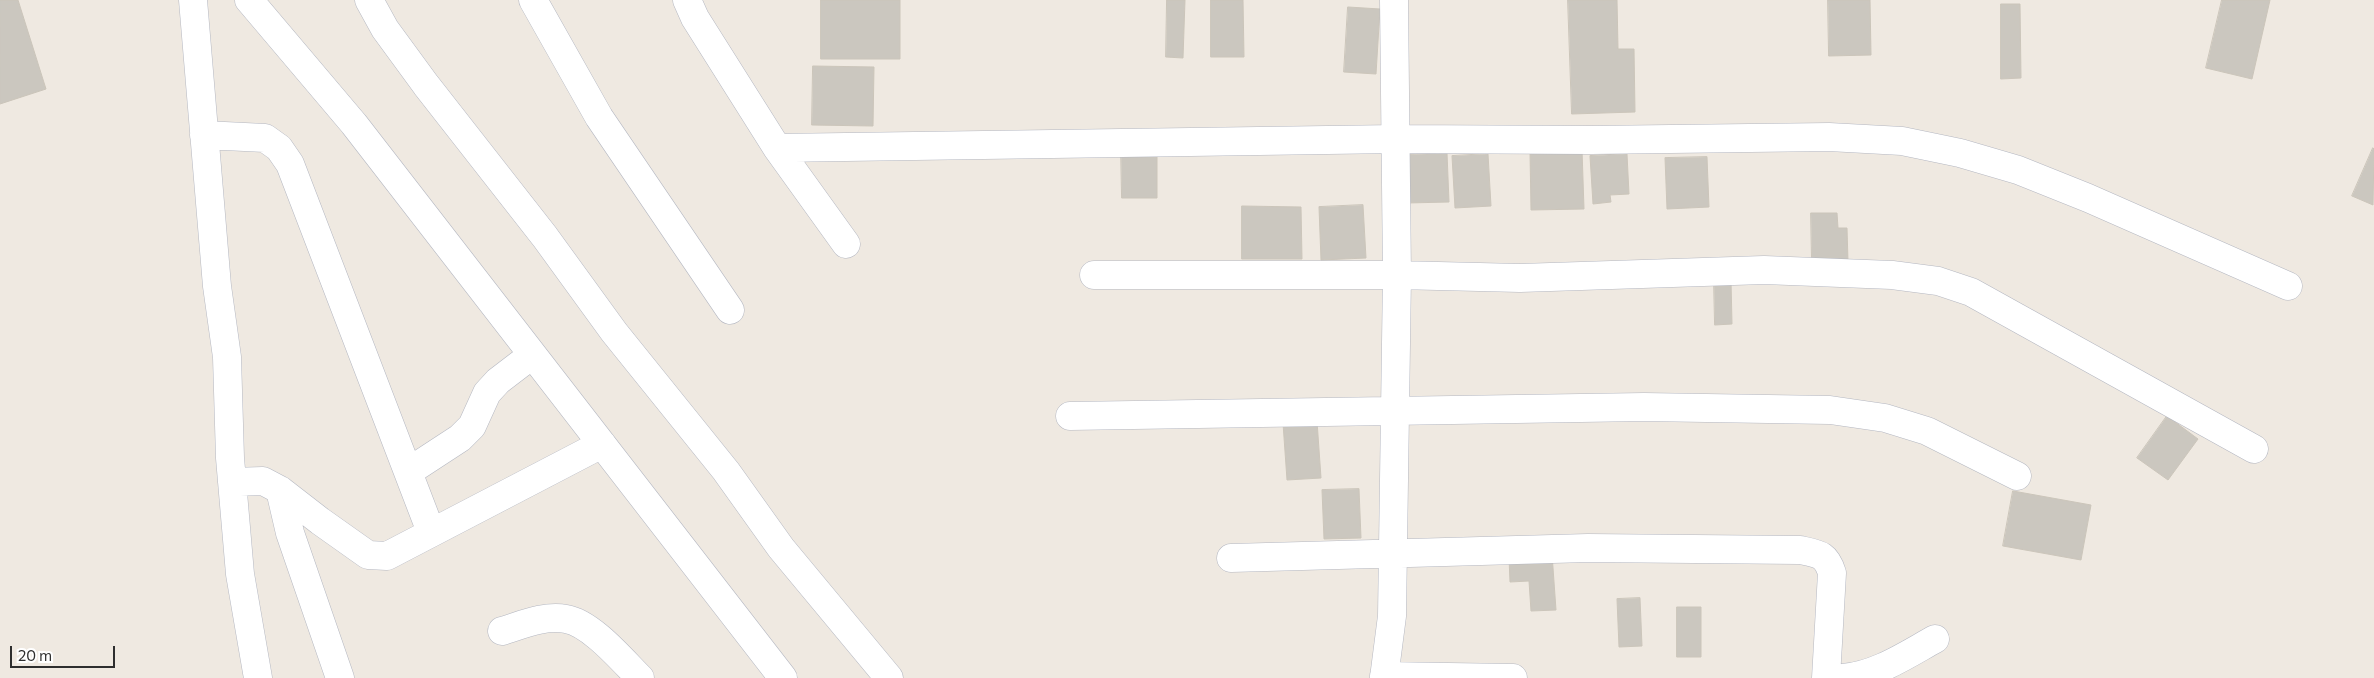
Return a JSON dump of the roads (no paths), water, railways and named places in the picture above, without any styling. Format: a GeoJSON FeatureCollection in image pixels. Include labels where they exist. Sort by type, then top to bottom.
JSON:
{"type":"FeatureCollection","features":[{"type":"Feature","properties":{"kind":"street"},"geometry":{"type":"LineString","coordinates":[[193,0],[217,286],[227,357],[232,482],[240,574],[258,678]]}},
{"type":"Feature","properties":{"kind":"street"},"geometry":{"type":"LineString","coordinates":[[250,0],[354,124],[783,678]]}},
{"type":"Feature","properties":{"kind":"street"},"geometry":{"type":"LineString","coordinates":[[368,0],[385,29],[426,85],[545,237],[614,332],[726,470],[781,548],[890,678]]}},
{"type":"Feature","properties":{"kind":"street"},"geometry":{"type":"LineString","coordinates":[[533,0],[599,116],[730,310]]}},
{"type":"Feature","properties":{"kind":"street"},"geometry":{"type":"LineString","coordinates":[[687,0],[695,18],[777,148],[846,244]]}},
{"type":"Feature","properties":{"kind":"street"},"geometry":{"type":"LineString","coordinates":[[1394,0],[1398,276],[1392,616],[1384,677],[1512,678]]}},
{"type":"Feature","properties":{"kind":"street"},"geometry":{"type":"LineString","coordinates":[[204,135],[265,138],[279,148],[290,164],[431,532]]}},
{"type":"Feature","properties":{"kind":"street"},"geometry":{"type":"LineString","coordinates":[[777,148],[1396,139],[1591,140],[1829,137],[1902,141],[1960,153],[2018,170],[2088,198],[2288,286]]}},
{"type":"Feature","properties":{"kind":"street"},"geometry":{"type":"LineString","coordinates":[[1094,275],[1520,278],[1764,270],[1892,275],[1938,282],[1970,292],[2254,449]]}},
{"type":"Feature","properties":{"kind":"street"},"geometry":{"type":"LineString","coordinates":[[408,472],[460,438],[472,426],[487,393],[498,381],[532,355]]}},
{"type":"Feature","properties":{"kind":"street"},"geometry":{"type":"LineString","coordinates":[[1070,416],[1644,407],[1830,410],[1885,418],[1927,431],[2016,476]]}},
{"type":"Feature","properties":{"kind":"street"},"geometry":{"type":"LineString","coordinates":[[232,482],[263,481],[280,490],[368,555],[387,556],[602,444]]}},
{"type":"Feature","properties":{"kind":"street"},"geometry":{"type":"LineString","coordinates":[[280,490],[290,534],[340,678]]}},
{"type":"Feature","properties":{"kind":"street"},"geometry":{"type":"LineString","coordinates":[[1231,558],[1588,548],[1800,550],[1819,554],[1828,561],[1832,574],[1826,678]]}},
{"type":"Feature","properties":{"kind":"street"},"geometry":{"type":"LineString","coordinates":[[502,631],[539,619],[566,619],[585,627],[640,678]]}},
{"type":"Feature","properties":{"kind":"street"},"geometry":{"type":"LineString","coordinates":[[1843,678],[1864,674],[1890,664],[1935,639]]}}]}
